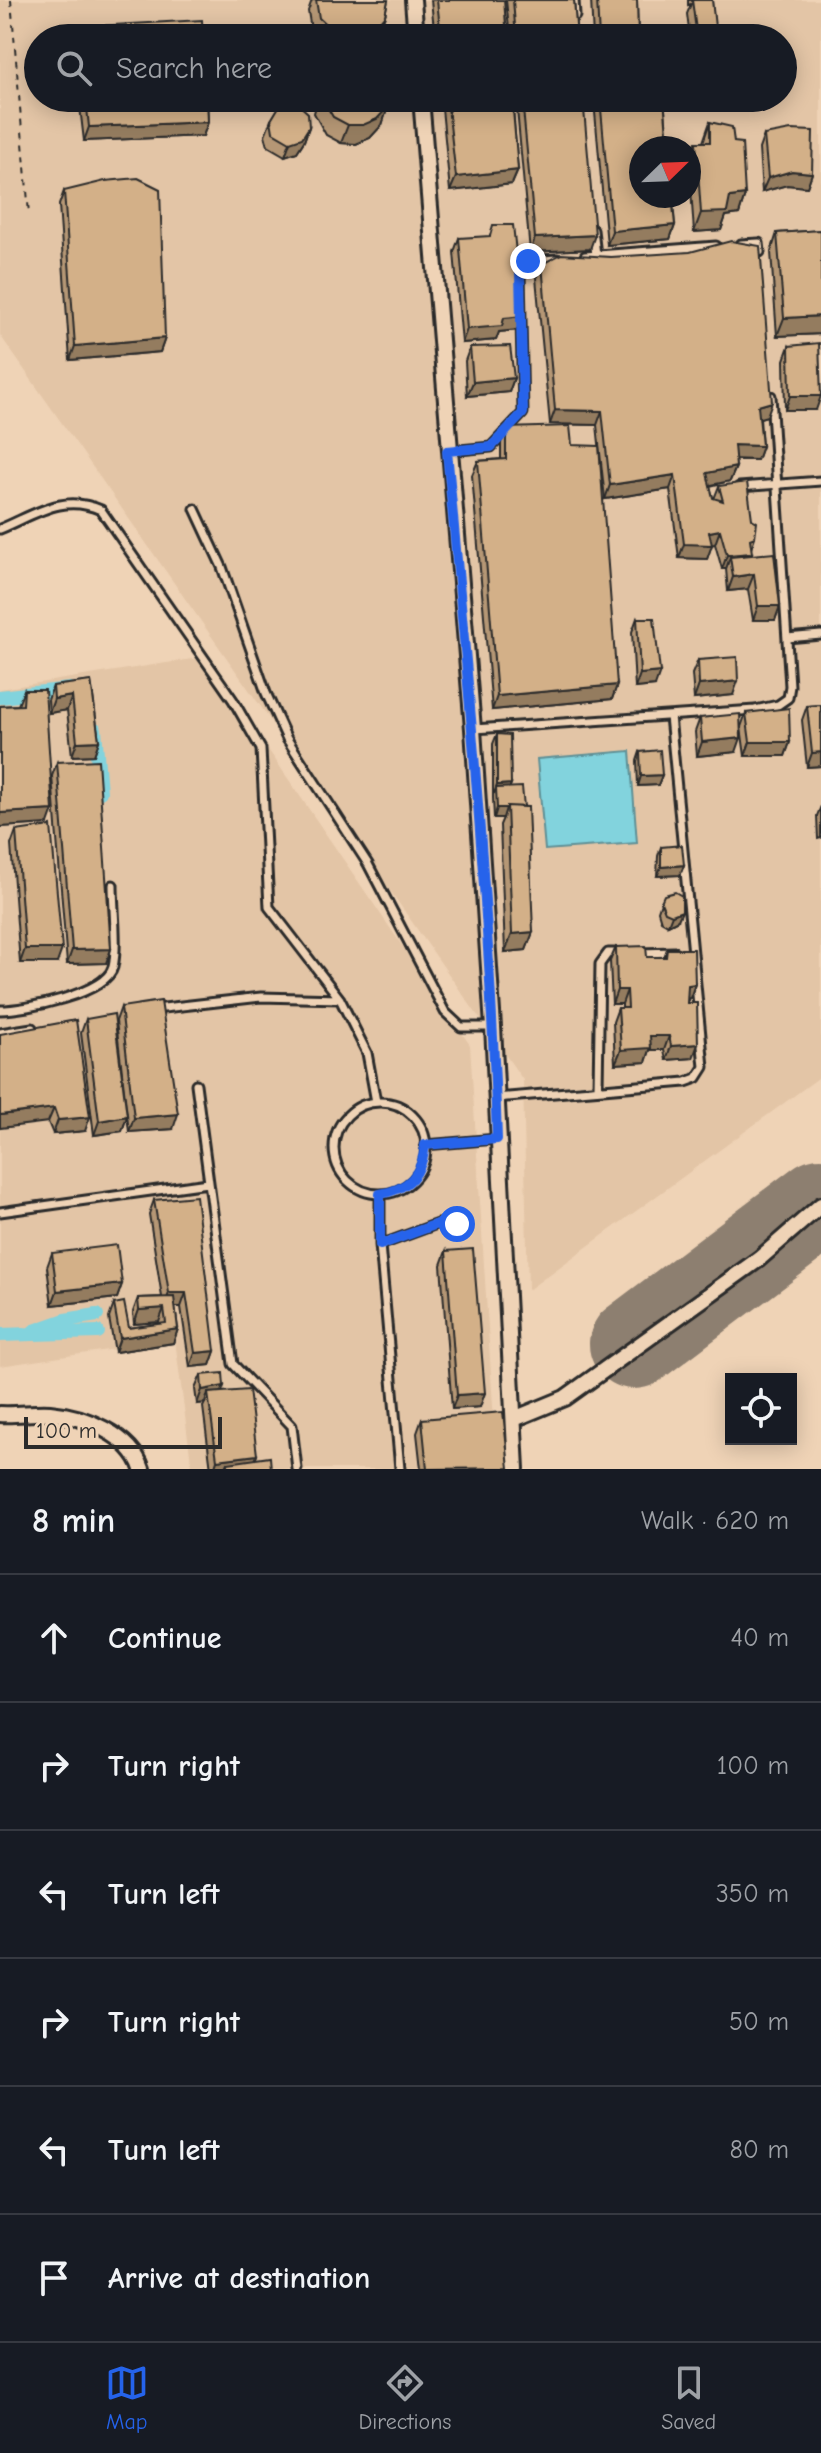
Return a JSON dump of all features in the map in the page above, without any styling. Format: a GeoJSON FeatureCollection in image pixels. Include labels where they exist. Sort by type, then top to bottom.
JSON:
{"type":"FeatureCollection","features":[{"type":"Feature","properties":{"kind":"street"},"geometry":{"type":"LineString","coordinates":[[413,0],[415,24]]}},
{"type":"Feature","properties":{"kind":"street"},"geometry":{"type":"LineString","coordinates":[[422,112],[447,451],[473,729],[493,1027],[516,1469]]}},
{"type":"Feature","properties":{"kind":"street"},"geometry":{"type":"LineString","coordinates":[[514,1419],[565,1398],[759,1259],[821,1205]]}},
{"type":"Feature","properties":{"kind":"street"},"geometry":{"type":"LineString","coordinates":[[0,1414],[52,1413],[92,1424],[115,1436],[138,1456],[142,1469]]}},
{"type":"Feature","properties":{"kind":"lane"},"geometry":{"type":"LineString","coordinates":[[574,0],[576,24]]}},
{"type":"Feature","properties":{"kind":"lane"},"geometry":{"type":"LineString","coordinates":[[593,224],[596,255]]}},
{"type":"Feature","properties":{"kind":"lane"},"geometry":{"type":"LineString","coordinates":[[447,451],[491,447],[523,413],[520,272],[528,261],[759,243],[760,258]]}},
{"type":"Feature","properties":{"kind":"lane"},"geometry":{"type":"LineString","coordinates":[[473,729],[670,716],[778,705],[788,698],[790,686],[779,485],[770,379]]}},
{"type":"Feature","properties":{"kind":"lane"},"geometry":{"type":"LineString","coordinates":[[735,487],[821,481]]}},
{"type":"Feature","properties":{"kind":"lane"},"geometry":{"type":"LineString","coordinates":[[0,529],[60,504],[81,501],[101,510],[233,700],[261,749],[269,907],[340,999],[367,1053],[376,1102]]}},
{"type":"Feature","properties":{"kind":"lane"},"geometry":{"type":"LineString","coordinates":[[195,509],[222,567],[266,693],[287,739],[368,864],[445,1012],[461,1027],[493,1027]]}},
{"type":"Feature","properties":{"kind":"lane"},"geometry":{"type":"LineString","coordinates":[[787,638],[821,635]]}},
{"type":"Feature","properties":{"kind":"lane"},"geometry":{"type":"LineString","coordinates":[[495,1098],[697,1078],[704,1067],[670,716]]}},
{"type":"Feature","properties":{"kind":"lane"},"geometry":{"type":"LineString","coordinates":[[0,1010],[74,995],[102,983],[113,968],[113,885]]}},
{"type":"Feature","properties":{"kind":"lane"},"geometry":{"type":"LineString","coordinates":[[598,1089],[603,956],[608,953],[693,952]]}},
{"type":"Feature","properties":{"kind":"lane"},"geometry":{"type":"LineString","coordinates":[[139,1011],[261,997],[340,999]]}},
{"type":"Feature","properties":{"kind":"lane"},"geometry":{"type":"LineString","coordinates":[[0,1033],[42,1026]]}},
{"type":"Feature","properties":{"kind":"lane"},"geometry":{"type":"LineString","coordinates":[[196,1084],[233,1364],[292,1426],[297,1469]]}},
{"type":"Feature","properties":{"kind":"lane"},"geometry":{"type":"LineString","coordinates":[[376,1102],[405,1110],[417,1121],[425,1145],[423,1164],[416,1176],[406,1186],[380,1194],[351,1184],[335,1158],[338,1127],[361,1106],[376,1102]]}},
{"type":"Feature","properties":{"kind":"lane"},"geometry":{"type":"LineString","coordinates":[[425,1145],[497,1139]]}},
{"type":"Feature","properties":{"kind":"lane"},"geometry":{"type":"LineString","coordinates":[[0,1212],[208,1183]]}},
{"type":"Feature","properties":{"kind":"lane"},"geometry":{"type":"LineString","coordinates":[[380,1194],[380,1245],[400,1469]]}},
{"type":"Feature","properties":{"kind":"lane"},"geometry":{"type":"LineString","coordinates":[[380,1245],[437,1224],[457,1224]]}},
{"type":"Feature","properties":{"kind":"path"},"geometry":{"type":"LineString","coordinates":[[11,0],[29,214]]}},
{"type":"Feature","properties":{"kind":"shaded area"},"geometry":{"type":"Polygon","coordinates":[[[0,0],[821,0],[821,1076],[528,1290],[523,1080],[0,335],[0,0]]]}},
{"type":"Feature","properties":{"kind":"shaded area"},"geometry":{"type":"Polygon","coordinates":[[[205,657],[470,1045],[497,1469],[192,1469],[175,1340],[0,1366],[0,689],[205,657]]]}},
{"type":"Feature","properties":{"kind":"water"},"geometry":{"type":"Polygon","coordinates":[[[630,751],[637,843],[545,850],[537,759],[630,751]]]}},
{"type":"Feature","properties":{"kind":"building"},"geometry":{"type":"Polygon","coordinates":[[[316,0],[388,0],[385,15],[377,24],[326,24],[319,18],[316,0]]]}},
{"type":"Feature","properties":{"kind":"building"},"geometry":{"type":"Polygon","coordinates":[[[437,0],[504,0],[506,24],[440,24],[437,0]]]}},
{"type":"Feature","properties":{"kind":"building"},"geometry":{"type":"Polygon","coordinates":[[[513,0],[574,0],[576,24],[515,24],[513,0]]]}},
{"type":"Feature","properties":{"kind":"building"},"geometry":{"type":"Polygon","coordinates":[[[597,0],[637,0],[638,24],[598,24],[597,0]]]}},
{"type":"Feature","properties":{"kind":"building"},"geometry":{"type":"Polygon","coordinates":[[[692,0],[712,0],[715,24],[695,24],[692,0]]]}},
{"type":"Feature","properties":{"kind":"building"},"geometry":{"type":"Polygon","coordinates":[[[202,20],[202,24],[131,24],[202,20]]]}},
{"type":"Feature","properties":{"kind":"building"},"geometry":{"type":"Polygon","coordinates":[[[87,112],[208,112],[208,122],[89,127],[87,112]]]}},
{"type":"Feature","properties":{"kind":"building"},"geometry":{"type":"Polygon","coordinates":[[[276,112],[307,112],[309,127],[302,138],[290,142],[273,132],[271,120],[276,112]]]}},
{"type":"Feature","properties":{"kind":"building"},"geometry":{"type":"Polygon","coordinates":[[[330,112],[383,112],[377,119],[363,125],[348,125],[330,112]]]}},
{"type":"Feature","properties":{"kind":"building"},"geometry":{"type":"Polygon","coordinates":[[[449,112],[513,112],[518,170],[456,177],[449,112]]]}},
{"type":"Feature","properties":{"kind":"building"},"geometry":{"type":"Polygon","coordinates":[[[523,112],[584,112],[595,235],[535,238],[523,112]]]}},
{"type":"Feature","properties":{"kind":"building"},"geometry":{"type":"Polygon","coordinates":[[[601,112],[665,112],[667,136],[629,136],[629,208],[673,208],[675,225],[612,231],[601,112]]]}},
{"type":"Feature","properties":{"kind":"building"},"geometry":{"type":"Polygon","coordinates":[[[710,122],[732,127],[734,142],[742,143],[745,195],[730,197],[727,212],[701,213],[701,142],[710,142],[710,122]]]}},
{"type":"Feature","properties":{"kind":"building"},"geometry":{"type":"Polygon","coordinates":[[[791,130],[813,131],[812,173],[792,171],[768,178],[764,135],[791,130]]]}},
{"type":"Feature","properties":{"kind":"building"},"geometry":{"type":"Polygon","coordinates":[[[138,178],[160,189],[165,338],[75,346],[64,191],[105,181],[138,178]]]}},
{"type":"Feature","properties":{"kind":"building"},"geometry":{"type":"Polygon","coordinates":[[[493,225],[513,225],[523,316],[504,318],[502,326],[467,329],[459,238],[490,236],[493,225]]]}},
{"type":"Feature","properties":{"kind":"building"},"geometry":{"type":"Polygon","coordinates":[[[821,230],[821,316],[784,318],[777,233],[821,230]]]}},
{"type":"Feature","properties":{"kind":"building"},"geometry":{"type":"Polygon","coordinates":[[[731,241],[760,246],[772,402],[758,406],[762,446],[734,445],[736,467],[707,473],[713,498],[723,501],[719,486],[747,482],[752,519],[757,522],[755,537],[750,539],[752,553],[727,555],[720,530],[709,532],[712,545],[684,544],[675,475],[610,485],[602,411],[555,410],[542,264],[561,254],[611,257],[690,252],[731,241]]]}},
{"type":"Feature","properties":{"kind":"building"},"geometry":{"type":"Polygon","coordinates":[[[819,343],[821,396],[790,396],[789,346],[819,343]]]}},
{"type":"Feature","properties":{"kind":"building"},"geometry":{"type":"Polygon","coordinates":[[[510,346],[514,378],[473,382],[470,347],[510,346]]]}},
{"type":"Feature","properties":{"kind":"building"},"geometry":{"type":"Polygon","coordinates":[[[570,426],[572,445],[599,446],[617,685],[497,696],[478,461],[506,459],[506,428],[570,426]]]}},
{"type":"Feature","properties":{"kind":"building"},"geometry":{"type":"Polygon","coordinates":[[[774,553],[780,606],[758,606],[754,574],[733,577],[730,557],[774,553]]]}},
{"type":"Feature","properties":{"kind":"building"},"geometry":{"type":"Polygon","coordinates":[[[637,618],[654,618],[660,672],[640,674],[637,618]]]}},
{"type":"Feature","properties":{"kind":"building"},"geometry":{"type":"Polygon","coordinates":[[[737,657],[738,681],[699,685],[698,660],[737,657]]]}},
{"type":"Feature","properties":{"kind":"building"},"geometry":{"type":"Polygon","coordinates":[[[91,681],[99,741],[77,742],[72,696],[54,699],[53,686],[91,681]]]}},
{"type":"Feature","properties":{"kind":"building"},"geometry":{"type":"Polygon","coordinates":[[[24,690],[45,690],[53,810],[0,813],[0,706],[23,705],[24,690]]]}},
{"type":"Feature","properties":{"kind":"building"},"geometry":{"type":"Polygon","coordinates":[[[821,705],[821,752],[812,753],[807,706],[821,705]]]}},
{"type":"Feature","properties":{"kind":"building"},"geometry":{"type":"Polygon","coordinates":[[[789,708],[790,742],[750,742],[746,713],[789,708]]]}},
{"type":"Feature","properties":{"kind":"building"},"geometry":{"type":"Polygon","coordinates":[[[740,714],[741,738],[702,742],[700,718],[740,714]]]}},
{"type":"Feature","properties":{"kind":"building"},"geometry":{"type":"Polygon","coordinates":[[[497,734],[510,735],[511,784],[497,785],[497,734]]]}},
{"type":"Feature","properties":{"kind":"building"},"geometry":{"type":"Polygon","coordinates":[[[660,750],[662,775],[641,776],[640,752],[660,750]]]}},
{"type":"Feature","properties":{"kind":"building"},"geometry":{"type":"Polygon","coordinates":[[[98,760],[111,949],[72,950],[57,762],[98,760]]]}},
{"type":"Feature","properties":{"kind":"building"},"geometry":{"type":"Polygon","coordinates":[[[522,787],[524,807],[497,808],[496,788],[522,787]]]}},
{"type":"Feature","properties":{"kind":"building"},"geometry":{"type":"Polygon","coordinates":[[[507,806],[528,807],[533,932],[512,934],[507,806]]]}},
{"type":"Feature","properties":{"kind":"building"},"geometry":{"type":"Polygon","coordinates":[[[51,826],[62,949],[25,949],[16,831],[51,826]]]}},
{"type":"Feature","properties":{"kind":"building"},"geometry":{"type":"Polygon","coordinates":[[[682,845],[684,865],[661,867],[661,847],[682,845]]]}},
{"type":"Feature","properties":{"kind":"building"},"geometry":{"type":"Polygon","coordinates":[[[675,892],[682,896],[682,911],[672,915],[665,912],[661,902],[664,895],[675,892]]]}},
{"type":"Feature","properties":{"kind":"building"},"geometry":{"type":"Polygon","coordinates":[[[646,946],[647,957],[666,957],[667,949],[694,949],[695,984],[688,985],[687,1003],[697,1003],[698,1044],[671,1046],[669,1036],[650,1036],[651,1048],[621,1050],[618,1008],[628,1008],[627,990],[617,990],[616,947],[646,946]]]}},
{"type":"Feature","properties":{"kind":"building"},"geometry":{"type":"Polygon","coordinates":[[[161,1001],[178,1114],[134,1118],[121,1007],[161,1001]]]}},
{"type":"Feature","properties":{"kind":"building"},"geometry":{"type":"Polygon","coordinates":[[[114,1014],[127,1116],[99,1121],[86,1019],[114,1014]]]}},
{"type":"Feature","properties":{"kind":"building"},"geometry":{"type":"Polygon","coordinates":[[[76,1020],[90,1117],[58,1120],[54,1108],[0,1115],[0,1034],[76,1020]]]}},
{"type":"Feature","properties":{"kind":"building"},"geometry":{"type":"Polygon","coordinates":[[[196,1196],[215,1351],[195,1353],[186,1293],[169,1293],[154,1200],[196,1196]]]}},
{"type":"Feature","properties":{"kind":"building"},"geometry":{"type":"Polygon","coordinates":[[[117,1245],[122,1284],[57,1291],[52,1253],[117,1245]]]}},
{"type":"Feature","properties":{"kind":"building"},"geometry":{"type":"Polygon","coordinates":[[[473,1249],[485,1393],[457,1395],[446,1251],[473,1249]]]}},
{"type":"Feature","properties":{"kind":"building"},"geometry":{"type":"Polygon","coordinates":[[[174,1297],[178,1329],[120,1338],[114,1304],[124,1302],[129,1328],[166,1323],[164,1308],[139,1310],[138,1298],[174,1297]]]}},
{"type":"Feature","properties":{"kind":"building"},"geometry":{"type":"Polygon","coordinates":[[[223,1373],[224,1386],[202,1390],[201,1375],[223,1373]]]}},
{"type":"Feature","properties":{"kind":"building"},"geometry":{"type":"Polygon","coordinates":[[[249,1390],[257,1455],[217,1460],[208,1393],[249,1390]]]}},
{"type":"Feature","properties":{"kind":"building"},"geometry":{"type":"Polygon","coordinates":[[[503,1412],[509,1468],[427,1469],[422,1419],[503,1412]]]}},
{"type":"Feature","properties":{"kind":"building"},"geometry":{"type":"Polygon","coordinates":[[[270,1457],[271,1469],[228,1469],[228,1463],[270,1457]]]}},
{"type":"Feature","properties":{"kind":"waterway"},"geometry":{"type":"LineString","coordinates":[[0,697],[70,689]]}},
{"type":"Feature","properties":{"kind":"waterway"},"geometry":{"type":"LineString","coordinates":[[95,729],[100,792]]}},
{"type":"Feature","properties":{"kind":"waterway"},"geometry":{"type":"LineString","coordinates":[[34,1331],[65,1320],[97,1315]]}},
{"type":"Feature","properties":{"kind":"waterway"},"geometry":{"type":"LineString","coordinates":[[0,1335],[98,1332]]}},
{"type":"Feature","properties":{"kind":"runway"},"geometry":{"type":"LineString","coordinates":[[634,1344],[821,1203]]}},
{"type":"Feature","properties":{"kind":"route"},"geometry":{"type":"LineString","coordinates":[[457,1224],[437,1224],[380,1245],[380,1194],[394,1192],[416,1176],[423,1164],[425,1145],[497,1139],[493,1027],[473,729],[447,451],[491,447],[505,436],[523,413],[520,272],[528,261]]}}]}
